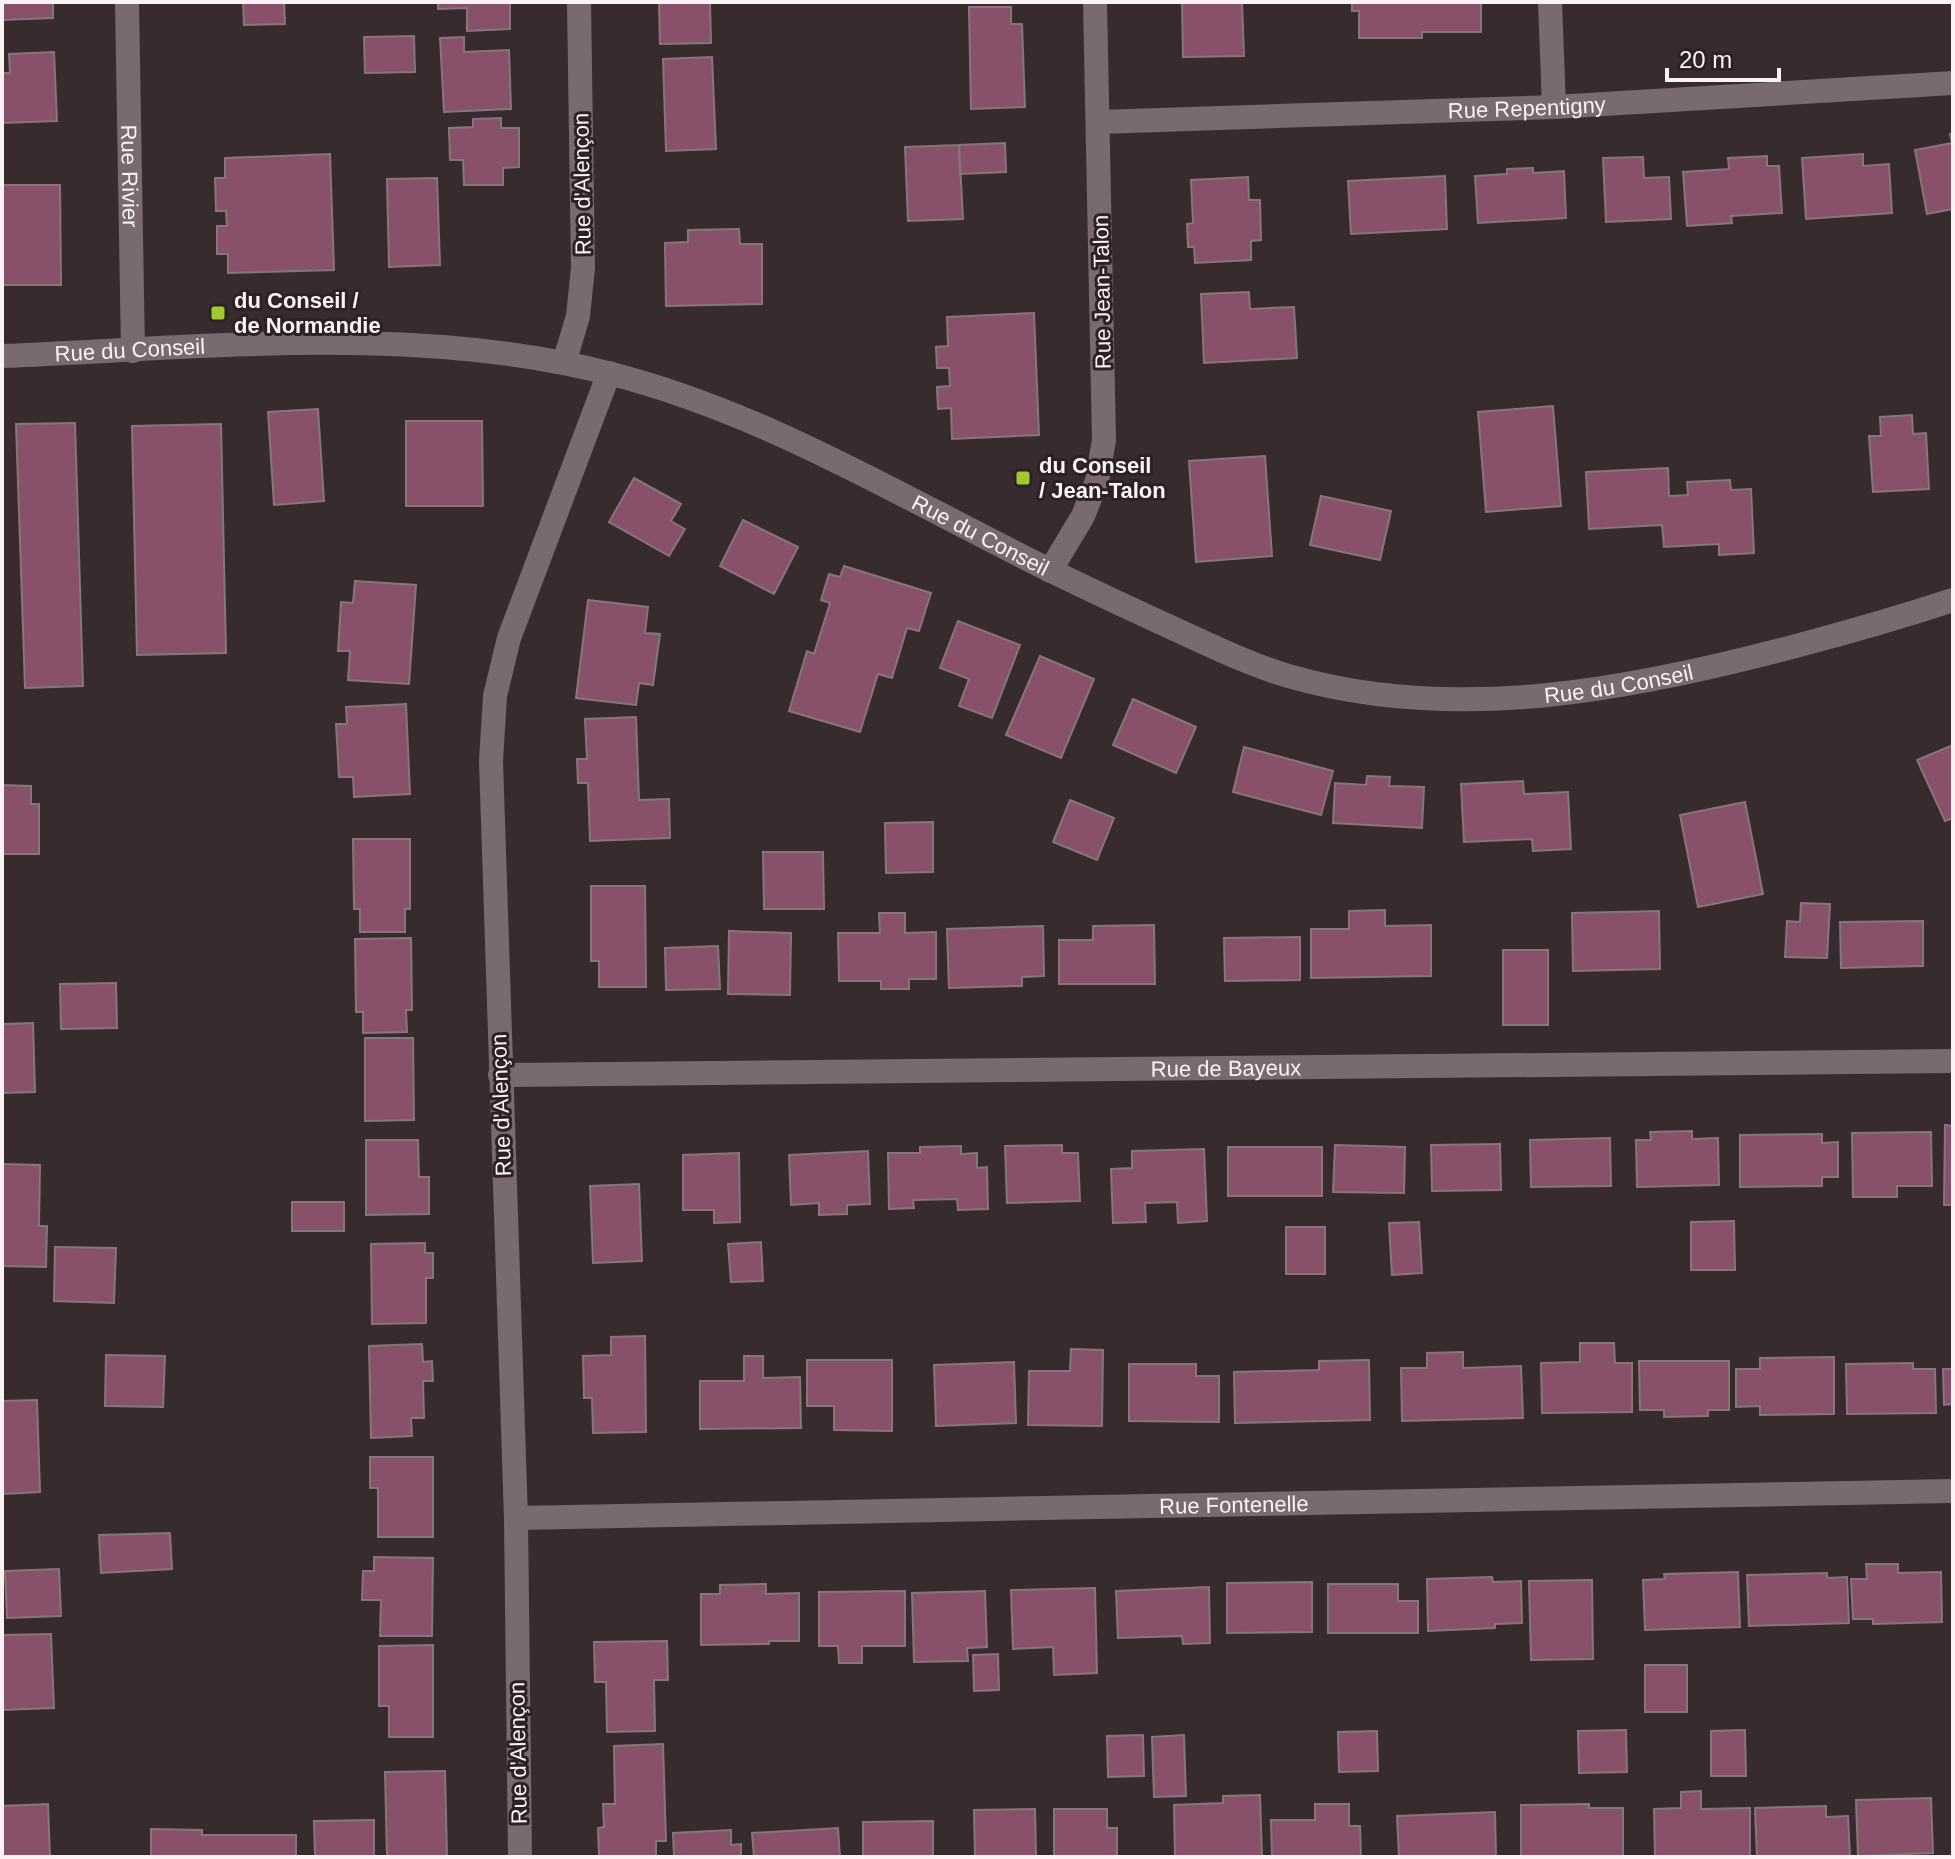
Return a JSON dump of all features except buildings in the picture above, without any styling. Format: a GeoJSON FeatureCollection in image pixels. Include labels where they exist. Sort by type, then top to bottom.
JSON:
{"type":"FeatureCollection","features":[{"type":"Feature","properties":{"kind":"street","name":"Rue Rivier"},"geometry":{"type":"LineString","coordinates":[[127,2],[133,351]]}},
{"type":"Feature","properties":{"kind":"street","name":"Rue d'Alençon"},"geometry":{"type":"LineString","coordinates":[[564,363],[578,316],[583,268],[579,2]]}},
{"type":"Feature","properties":{"kind":"street","name":"Rue Jean-Talon"},"geometry":{"type":"LineString","coordinates":[[1050,571],[1083,516],[1097,481],[1104,440],[1095,2]]}},
{"type":"Feature","properties":{"kind":"street"},"geometry":{"type":"LineString","coordinates":[[1550,2],[1554,107]]}},
{"type":"Feature","properties":{"kind":"street","name":"Rue Repentigny"},"geometry":{"type":"LineString","coordinates":[[1099,122],[1554,107],[1953,83]]}},
{"type":"Feature","properties":{"kind":"street","name":"Rue du Conseil"},"geometry":{"type":"LineString","coordinates":[[2,356],[411,344],[514,354],[609,373],[761,424],[1050,571],[1227,653],[1292,677],[1363,691],[1420,698],[1484,699],[1555,695],[1635,684],[1729,664],[1953,600]]}},
{"type":"Feature","properties":{"kind":"street","name":"Rue d'Alençon"},"geometry":{"type":"LineString","coordinates":[[520,1857],[516,1518],[491,761],[495,696],[509,638],[609,373]]}},
{"type":"Feature","properties":{"kind":"street","name":"Rue de Bayeux"},"geometry":{"type":"LineString","coordinates":[[500,1075],[1953,1061]]}},
{"type":"Feature","properties":{"kind":"street","name":"Rue Fontenelle"},"geometry":{"type":"LineString","coordinates":[[516,1518],[1953,1491]]}},
{"type":"Feature","properties":{"kind":"place","name":"du Conseil / de Normandie"},"geometry":{"type":"Point","coordinates":[218,313]}},
{"type":"Feature","properties":{"kind":"place","name":"du Conseil / Jean-Talon"},"geometry":{"type":"Point","coordinates":[1023,478]}}]}
